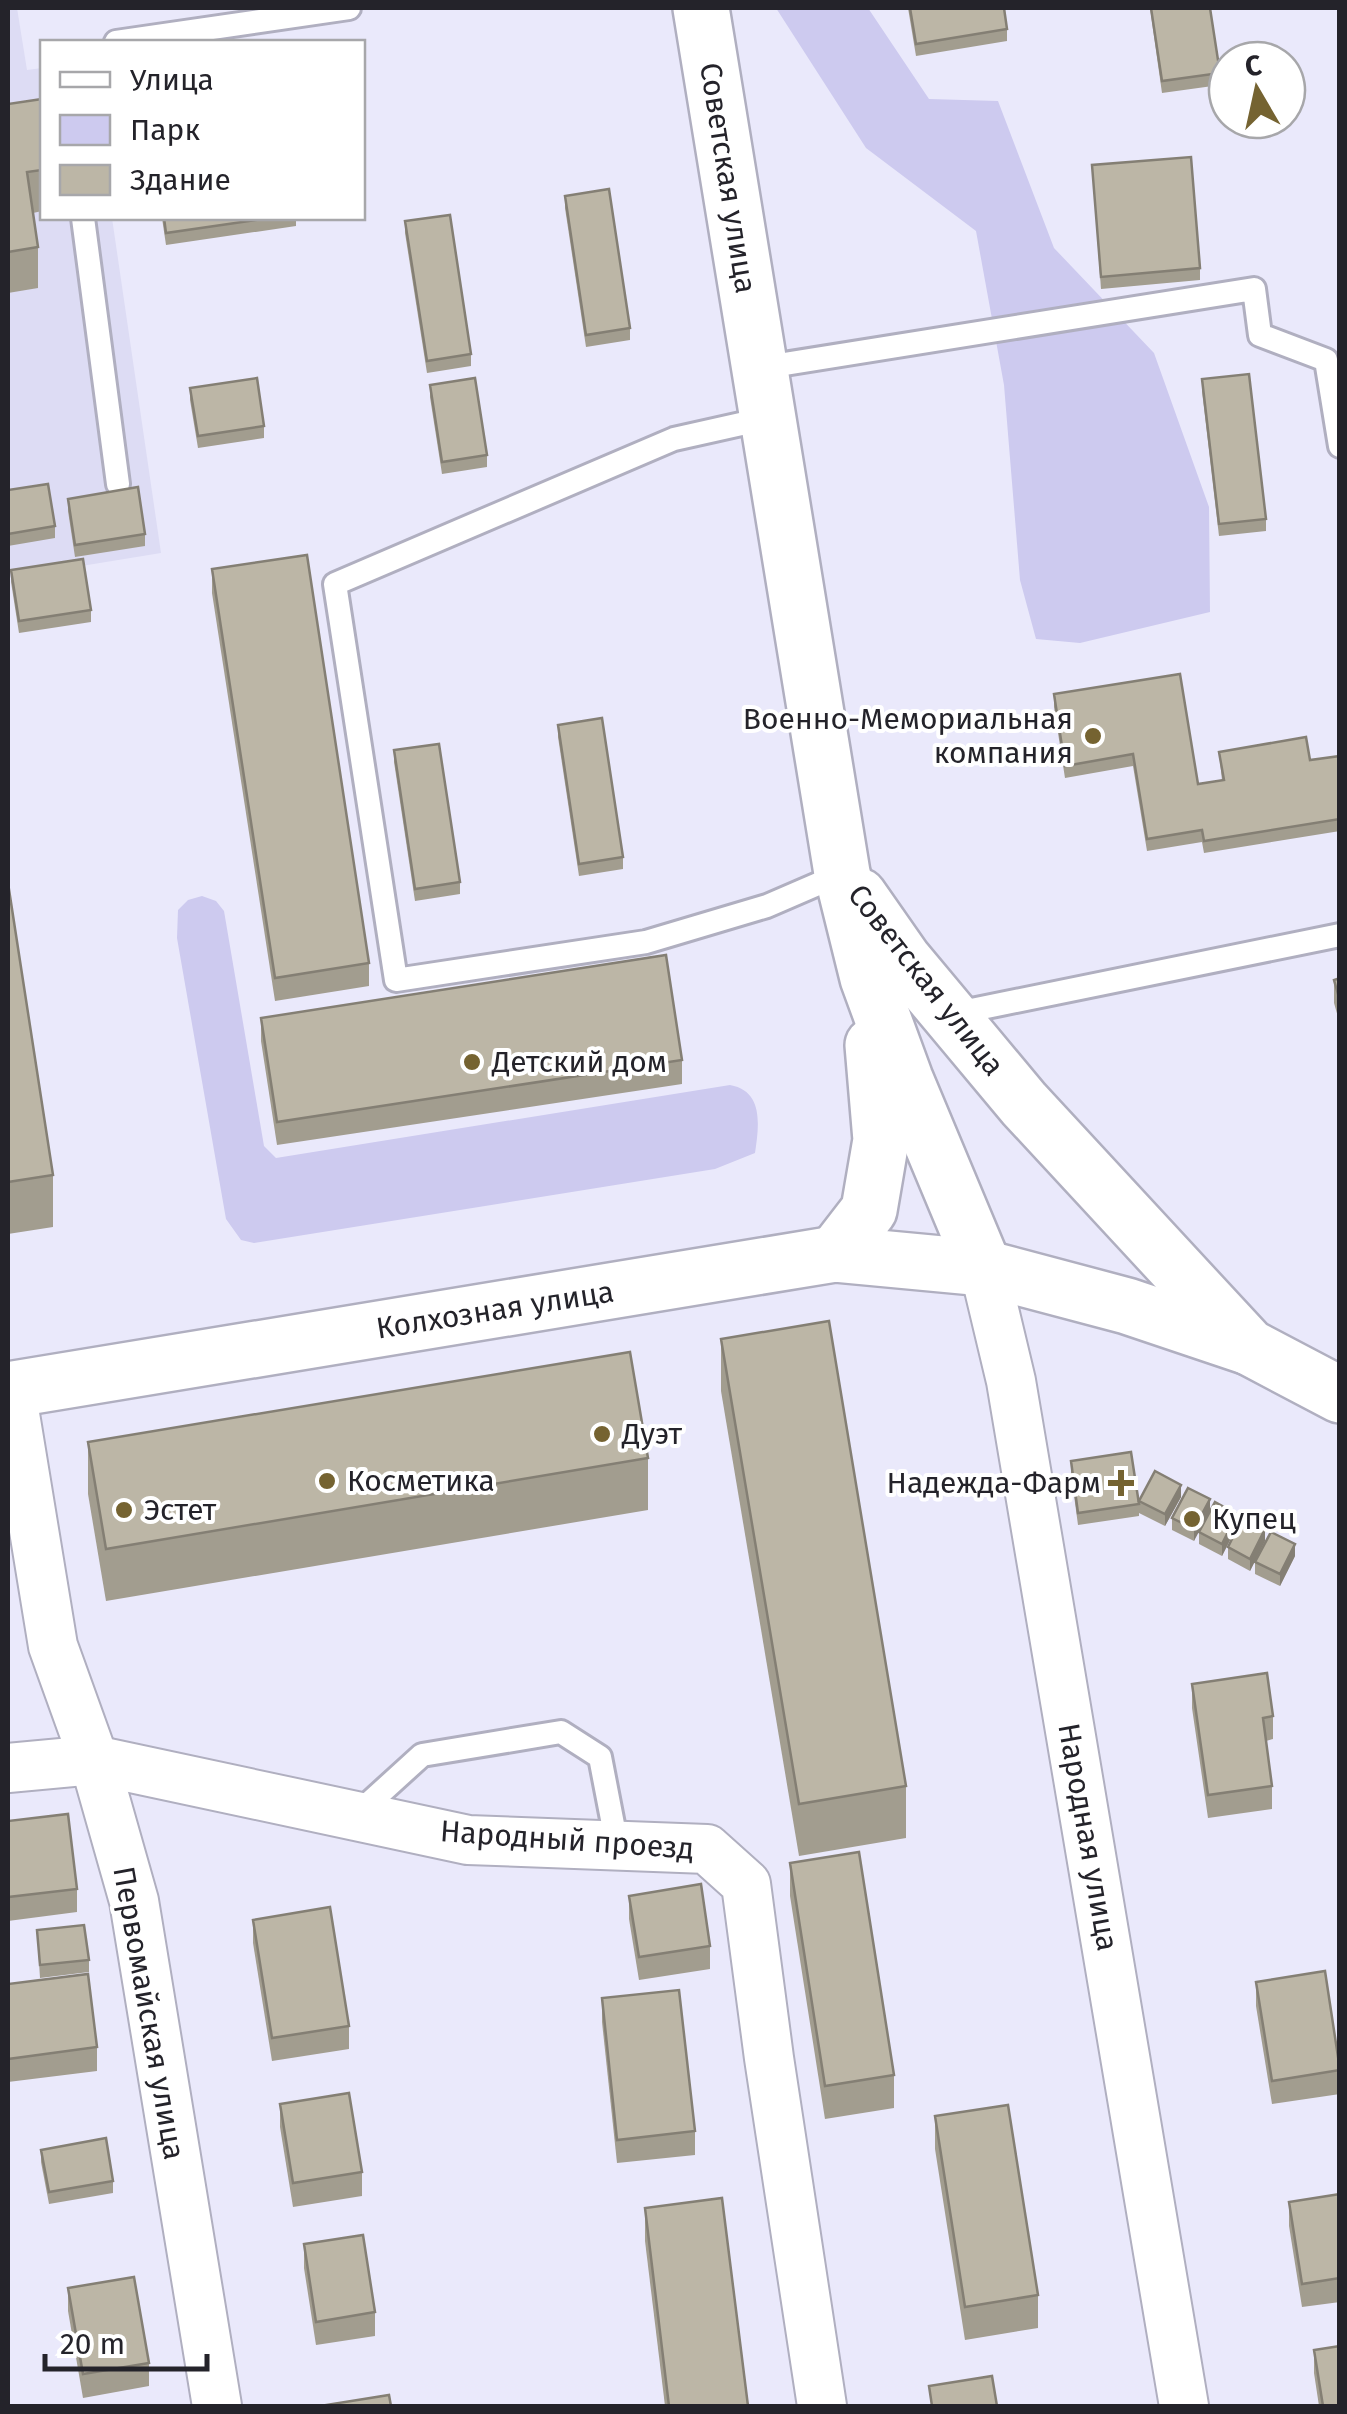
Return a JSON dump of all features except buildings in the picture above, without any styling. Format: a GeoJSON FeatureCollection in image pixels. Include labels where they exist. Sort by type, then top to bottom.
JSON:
{"type":"FeatureCollection","features":[{"type":"Feature","properties":{"kind":"street","name":"Советская улица"},"geometry":{"type":"LineString","coordinates":[[701,8],[842,873],[903,959],[1024,1104],[1250,1346],[1340,1395]]}},
{"type":"Feature","properties":{"kind":"street"},"geometry":{"type":"LineString","coordinates":[[842,873],[868,978],[905,1079],[984,1268]]}},
{"type":"Feature","properties":{"kind":"street"},"geometry":{"type":"LineString","coordinates":[[835,1254],[868,1210],[881,1140],[868,978]]}},
{"type":"Feature","properties":{"kind":"street","name":"Колхозная улица"},"geometry":{"type":"LineString","coordinates":[[9,1390],[835,1254],[984,1268],[1128,1306],[1250,1346]]}},
{"type":"Feature","properties":{"kind":"street","name":"Народная улица"},"geometry":{"type":"LineString","coordinates":[[984,1268],[1010,1381],[1184,2406]]}},
{"type":"Feature","properties":{"kind":"street","name":"Первомайская улица"},"geometry":{"type":"LineString","coordinates":[[9,1390],[54,1646],[94,1760],[134,1901],[217,2406]]}},
{"type":"Feature","properties":{"kind":"street","name":"Народный проезд"},"geometry":{"type":"LineString","coordinates":[[8,1768],[94,1760],[468,1840],[706,1849],[746,1884],[768,2058],[822,2406]]}},
{"type":"Feature","properties":{"kind":"lane"},"geometry":{"type":"LineString","coordinates":[[246,8],[272,20]]}},
{"type":"Feature","properties":{"kind":"lane"},"geometry":{"type":"LineString","coordinates":[[130,40],[350,8]]}},
{"type":"Feature","properties":{"kind":"lane"},"geometry":{"type":"LineString","coordinates":[[82,220],[118,484]]}},
{"type":"Feature","properties":{"kind":"lane"},"geometry":{"type":"LineString","coordinates":[[842,873],[767,906],[646,942],[396,980],[334,584],[674,440],[764,393],[1254,289],[1260,335],[1326,360],[1340,446]]}},
{"type":"Feature","properties":{"kind":"lane"},"geometry":{"type":"LineString","coordinates":[[949,1015],[1340,934]]}},
{"type":"Feature","properties":{"kind":"lane"},"geometry":{"type":"LineString","coordinates":[[356,1816],[422,1755],[561,1732],[600,1757],[617,1845]]}},
{"type":"Feature","properties":{"kind":"shaded area"},"geometry":{"type":"Polygon","coordinates":[[[8,8],[17,8],[27,70],[40,68],[40,220],[112,220],[161,553],[8,578],[8,8]]]}},
{"type":"Feature","properties":{"kind":"green space"},"geometry":{"type":"Polygon","coordinates":[[[776,8],[868,8],[929,99],[998,101],[1054,248],[1154,353],[1209,507],[1210,612],[1080,643],[1036,639],[1020,580],[1004,385],[976,231],[866,148],[776,8]]]}},
{"type":"Feature","properties":{"kind":"green space"},"geometry":{"type":"Polygon","coordinates":[[[202,896],[216,901],[224,911],[264,1146],[276,1158],[730,1085],[749,1094],[754,1102],[758,1121],[755,1153],[715,1169],[254,1243],[241,1240],[226,1219],[177,938],[178,910],[188,900],[202,896]]]}},
{"type":"Feature","properties":{"kind":"place","name":"Военно-Мемориальная компания"},"geometry":{"type":"Point","coordinates":[1093,736]}},
{"type":"Feature","properties":{"kind":"place","name":"Детский дом"},"geometry":{"type":"Point","coordinates":[472,1062]}},
{"type":"Feature","properties":{"kind":"place","name":"Дуэт"},"geometry":{"type":"Point","coordinates":[602,1434]}},
{"type":"Feature","properties":{"kind":"place","name":"Косметика"},"geometry":{"type":"Point","coordinates":[327,1481]}},
{"type":"Feature","properties":{"kind":"place","name":"Надежда-Фарм"},"geometry":{"type":"Point","coordinates":[1121,1483]}},
{"type":"Feature","properties":{"kind":"place","name":"Эстет"},"geometry":{"type":"Point","coordinates":[124,1510]}},
{"type":"Feature","properties":{"kind":"place","name":"Купец"},"geometry":{"type":"Point","coordinates":[1192,1519]}}]}
